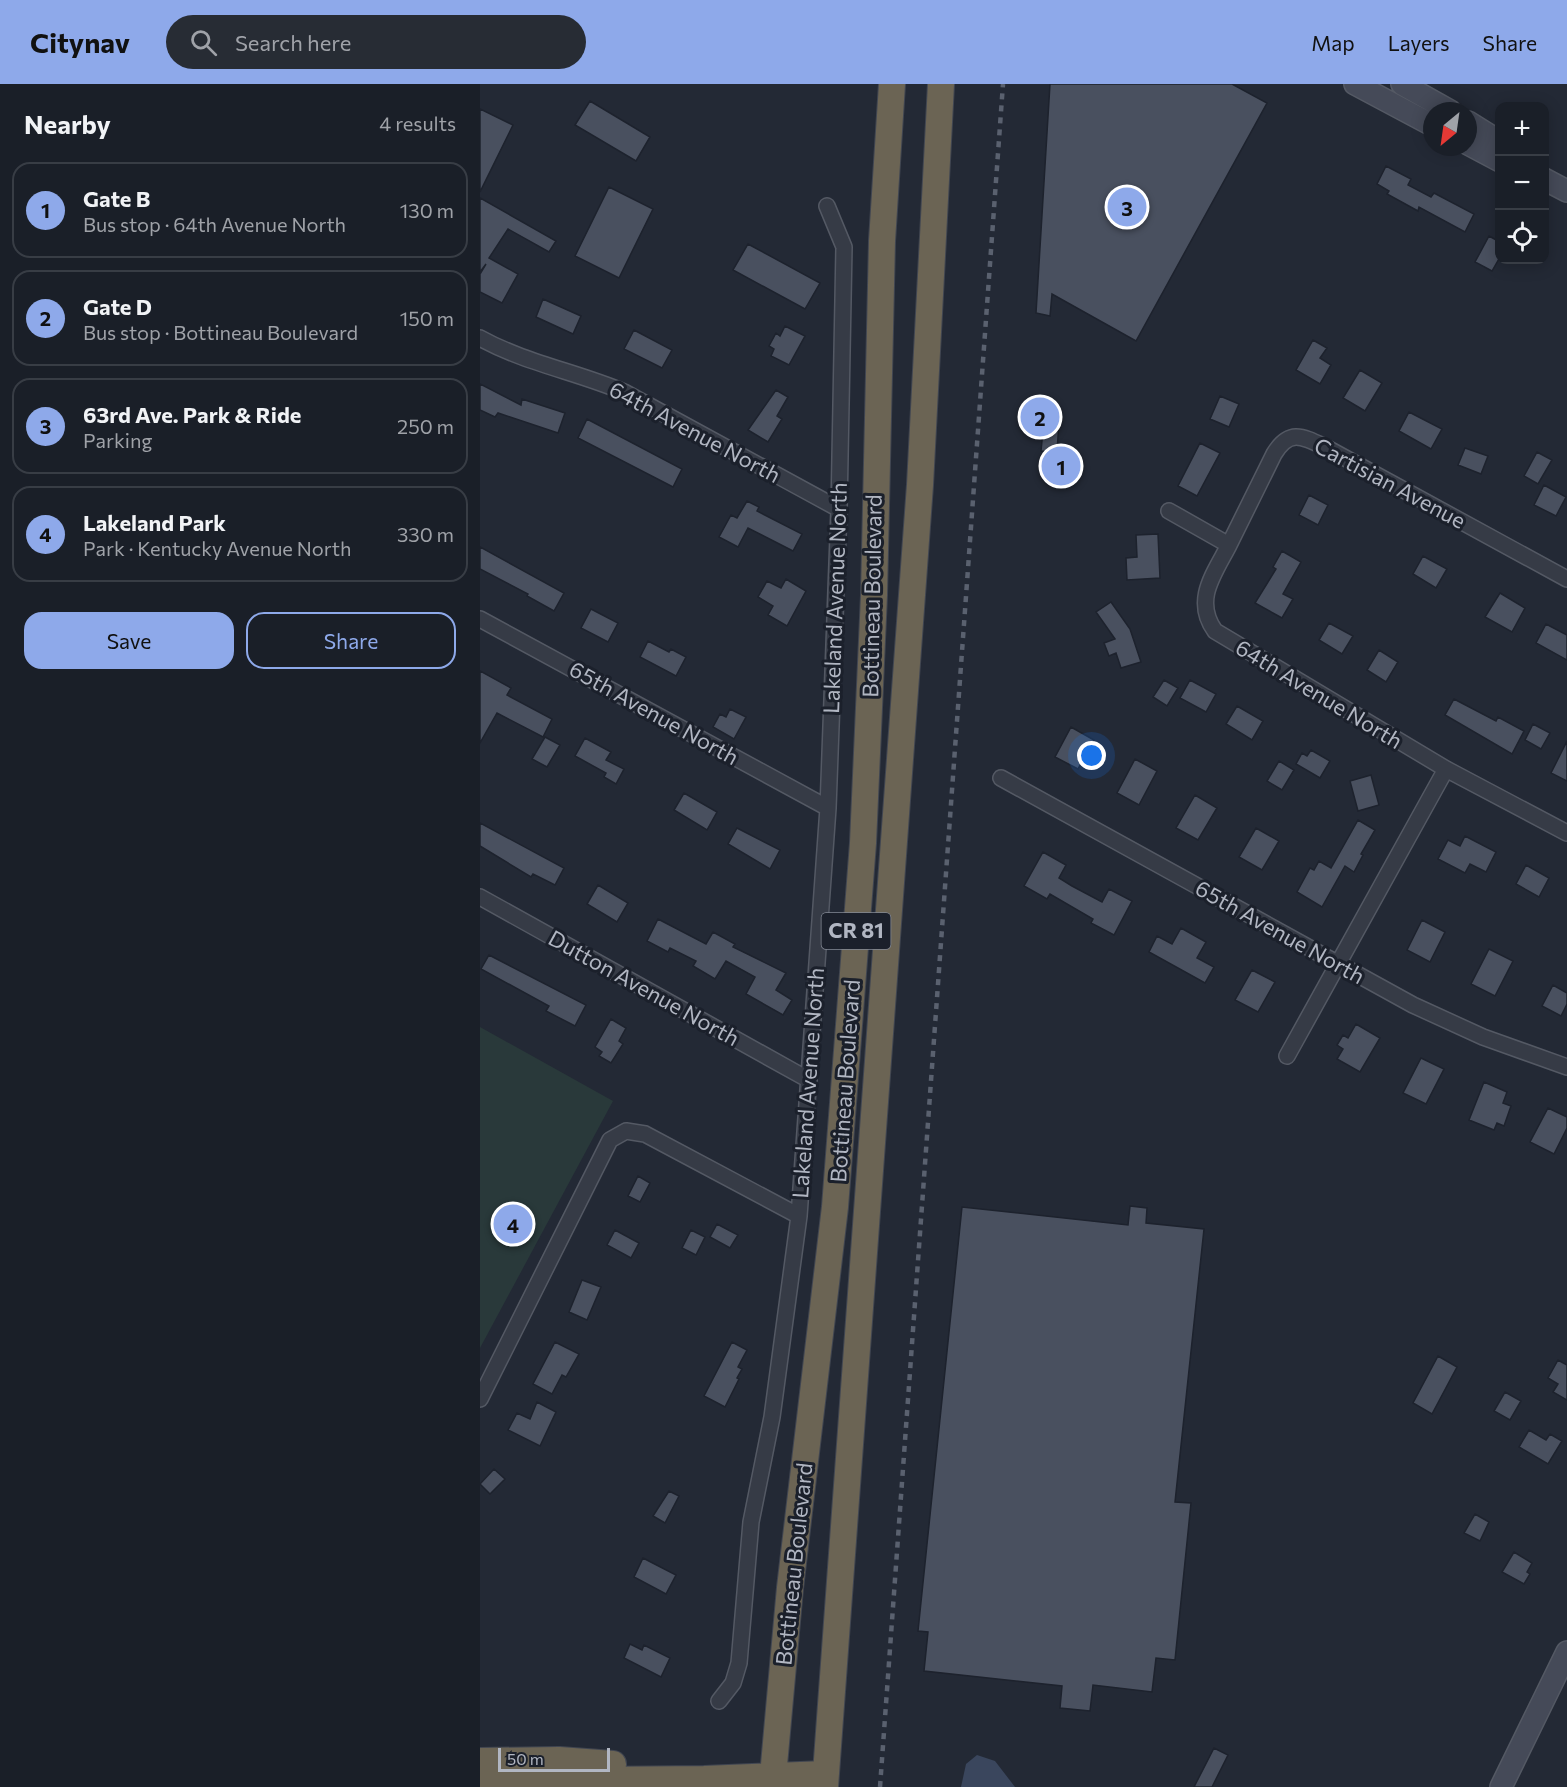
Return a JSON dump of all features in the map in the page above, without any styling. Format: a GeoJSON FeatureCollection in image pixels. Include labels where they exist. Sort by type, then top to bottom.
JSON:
{"type":"FeatureCollection","features":[{"type":"Feature","properties":{"kind":"highway","name":"Bottineau Boulevard"},"geometry":{"type":"LineString","coordinates":[[773,1780],[799,1505],[835,1207],[862,854],[874,595],[881,252],[892,84]]}},
{"type":"Feature","properties":{"kind":"highway","name":"Bottineau Boulevard"},"geometry":{"type":"LineString","coordinates":[[826,1780],[919,496],[941,84]]}},
{"type":"Feature","properties":{"kind":"highway"},"geometry":{"type":"LineString","coordinates":[[480,1761],[559,1760],[669,1767],[704,1779]]}},
{"type":"Feature","properties":{"kind":"highway"},"geometry":{"type":"LineString","coordinates":[[480,1781],[826,1780]]}},
{"type":"Feature","properties":{"kind":"street"},"geometry":{"type":"LineString","coordinates":[[1355,84],[1423,119]]}},
{"type":"Feature","properties":{"kind":"street"},"geometry":{"type":"LineString","coordinates":[[1402,84],[1434,102]]}},
{"type":"Feature","properties":{"kind":"street"},"geometry":{"type":"LineString","coordinates":[[1477,128],[1495,139]]}},
{"type":"Feature","properties":{"kind":"street"},"geometry":{"type":"LineString","coordinates":[[1477,149],[1495,158]]}},
{"type":"Feature","properties":{"kind":"street"},"geometry":{"type":"LineString","coordinates":[[1549,180],[1567,191]]}},
{"type":"Feature","properties":{"kind":"street","name":"Lakeland Avenue North"},"geometry":{"type":"LineString","coordinates":[[719,1701],[733,1683],[739,1663],[751,1522],[774,1406],[799,1216],[828,808],[838,509],[844,247],[827,206]]}},
{"type":"Feature","properties":{"kind":"street","name":"64th Avenue North"},"geometry":{"type":"LineString","coordinates":[[480,338],[528,359],[624,392],[838,509]]}},
{"type":"Feature","properties":{"kind":"street","name":"Cartisian Avenue"},"geometry":{"type":"LineString","coordinates":[[1229,545],[1274,454],[1282,441],[1289,437],[1308,439],[1325,447],[1567,579]]}},
{"type":"Feature","properties":{"kind":"street"},"geometry":{"type":"LineString","coordinates":[[1169,511],[1229,545]]}},
{"type":"Feature","properties":{"kind":"street","name":"64th Avenue North"},"geometry":{"type":"LineString","coordinates":[[1229,545],[1207,591],[1204,605],[1206,618],[1215,631],[1446,769],[1567,833]]}},
{"type":"Feature","properties":{"kind":"street","name":"65th Avenue North"},"geometry":{"type":"LineString","coordinates":[[480,618],[828,808]]}},
{"type":"Feature","properties":{"kind":"street"},"geometry":{"type":"LineString","coordinates":[[1287,1056],[1446,769]]}},
{"type":"Feature","properties":{"kind":"street","name":"65th Avenue North"},"geometry":{"type":"LineString","coordinates":[[1001,778],[1337,964],[1450,1023],[1567,1067]]}},
{"type":"Feature","properties":{"kind":"street","name":"Dutton Avenue North"},"geometry":{"type":"LineString","coordinates":[[480,897],[808,1080]]}},
{"type":"Feature","properties":{"kind":"street"},"geometry":{"type":"LineString","coordinates":[[480,1399],[610,1140],[626,1131],[645,1134],[799,1216]]}},
{"type":"Feature","properties":{"kind":"street"},"geometry":{"type":"LineString","coordinates":[[1501,1787],[1567,1652]]}},
{"type":"Feature","properties":{"kind":"shaded area"},"geometry":{"type":"Polygon","coordinates":[[[480,1027],[613,1101],[480,1348],[480,1027]]]}},
{"type":"Feature","properties":{"kind":"water"},"geometry":{"type":"Polygon","coordinates":[[[977,1755],[995,1761],[1015,1787],[961,1787],[966,1764],[977,1755]]]}},
{"type":"Feature","properties":{"kind":"building"},"geometry":{"type":"Polygon","coordinates":[[[1050,84],[1232,84],[1267,103],[1136,341],[1052,294],[1050,316],[1036,313],[1050,84]]]}},
{"type":"Feature","properties":{"kind":"building"},"geometry":{"type":"Polygon","coordinates":[[[590,101],[650,137],[636,161],[575,125],[590,101]]]}},
{"type":"Feature","properties":{"kind":"building"},"geometry":{"type":"Polygon","coordinates":[[[480,109],[513,125],[480,192],[480,109]]]}},
{"type":"Feature","properties":{"kind":"building"},"geometry":{"type":"Polygon","coordinates":[[[1386,166],[1411,179],[1408,185],[1431,197],[1434,193],[1474,214],[1465,232],[1419,207],[1418,211],[1387,194],[1389,191],[1377,184],[1386,166]]]}},
{"type":"Feature","properties":{"kind":"building"},"geometry":{"type":"Polygon","coordinates":[[[609,187],[653,209],[619,278],[575,256],[609,187]]]}},
{"type":"Feature","properties":{"kind":"building"},"geometry":{"type":"Polygon","coordinates":[[[480,198],[556,241],[549,252],[508,229],[489,258],[518,274],[502,303],[480,292],[480,274],[486,264],[480,272],[480,198]]]}},
{"type":"Feature","properties":{"kind":"building"},"geometry":{"type":"Polygon","coordinates":[[[1489,236],[1495,239],[1496,264],[1492,271],[1475,262],[1489,236]]]}},
{"type":"Feature","properties":{"kind":"building"},"geometry":{"type":"Polygon","coordinates":[[[748,244],[820,283],[805,309],[733,270],[748,244]]]}},
{"type":"Feature","properties":{"kind":"building"},"geometry":{"type":"Polygon","coordinates":[[[543,299],[581,316],[573,334],[536,317],[543,299]]]}},
{"type":"Feature","properties":{"kind":"building"},"geometry":{"type":"Polygon","coordinates":[[[785,326],[805,336],[789,365],[771,356],[774,349],[769,346],[776,333],[780,336],[785,326]]]}},
{"type":"Feature","properties":{"kind":"building"},"geometry":{"type":"Polygon","coordinates":[[[634,330],[672,350],[662,368],[624,349],[634,330]]]}},
{"type":"Feature","properties":{"kind":"building"},"geometry":{"type":"Polygon","coordinates":[[[1313,340],[1327,348],[1320,358],[1331,365],[1320,384],[1296,370],[1313,340]]]}},
{"type":"Feature","properties":{"kind":"building"},"geometry":{"type":"Polygon","coordinates":[[[1360,370],[1382,383],[1365,411],[1343,398],[1360,370]]]}},
{"type":"Feature","properties":{"kind":"building"},"geometry":{"type":"Polygon","coordinates":[[[480,384],[521,405],[522,399],[565,413],[558,433],[498,413],[495,417],[480,410],[480,384]]]}},
{"type":"Feature","properties":{"kind":"building"},"geometry":{"type":"Polygon","coordinates":[[[776,390],[788,397],[777,416],[782,419],[768,442],[748,430],[776,390]]]}},
{"type":"Feature","properties":{"kind":"building"},"geometry":{"type":"Polygon","coordinates":[[[1220,396],[1239,404],[1229,427],[1210,419],[1220,396]]]}},
{"type":"Feature","properties":{"kind":"building"},"geometry":{"type":"Polygon","coordinates":[[[1409,412],[1442,429],[1431,449],[1399,431],[1409,412]]]}},
{"type":"Feature","properties":{"kind":"building"},"geometry":{"type":"Polygon","coordinates":[[[587,419],[682,469],[673,487],[578,438],[587,419]]]}},
{"type":"Feature","properties":{"kind":"building"},"geometry":{"type":"Polygon","coordinates":[[[1044,420],[1059,422],[1057,452],[1041,451],[1044,420]]]}},
{"type":"Feature","properties":{"kind":"building"},"geometry":{"type":"Polygon","coordinates":[[[1200,443],[1220,453],[1197,496],[1178,486],[1200,443]]]}},
{"type":"Feature","properties":{"kind":"building"},"geometry":{"type":"Polygon","coordinates":[[[1465,448],[1488,456],[1481,474],[1458,465],[1465,448]]]}},
{"type":"Feature","properties":{"kind":"building"},"geometry":{"type":"Polygon","coordinates":[[[1537,452],[1552,460],[1538,484],[1524,476],[1537,452]]]}},
{"type":"Feature","properties":{"kind":"building"},"geometry":{"type":"Polygon","coordinates":[[[1544,485],[1566,497],[1556,516],[1534,505],[1544,485]]]}},
{"type":"Feature","properties":{"kind":"building"},"geometry":{"type":"Polygon","coordinates":[[[1309,495],[1328,505],[1318,525],[1299,515],[1309,495]]]}},
{"type":"Feature","properties":{"kind":"building"},"geometry":{"type":"Polygon","coordinates":[[[747,501],[759,507],[757,511],[802,534],[793,551],[748,528],[738,547],[719,537],[731,515],[737,518],[747,501]]]}},
{"type":"Feature","properties":{"kind":"building"},"geometry":{"type":"Polygon","coordinates":[[[1158,534],[1160,578],[1127,580],[1126,558],[1137,557],[1136,535],[1158,534]]]}},
{"type":"Feature","properties":{"kind":"building"},"geometry":{"type":"Polygon","coordinates":[[[480,547],[564,593],[554,611],[527,596],[528,594],[480,569],[480,547]]]}},
{"type":"Feature","properties":{"kind":"building"},"geometry":{"type":"Polygon","coordinates":[[[1282,551],[1301,562],[1283,594],[1293,599],[1282,618],[1255,603],[1276,569],[1273,567],[1282,551]]]}},
{"type":"Feature","properties":{"kind":"building"},"geometry":{"type":"Polygon","coordinates":[[[1423,556],[1447,569],[1436,588],[1413,574],[1423,556]]]}},
{"type":"Feature","properties":{"kind":"building"},"geometry":{"type":"Polygon","coordinates":[[[786,579],[806,591],[787,626],[768,615],[773,606],[758,597],[767,581],[781,588],[786,579]]]}},
{"type":"Feature","properties":{"kind":"building"},"geometry":{"type":"Polygon","coordinates":[[[1500,593],[1525,608],[1512,632],[1485,617],[1500,593]]]}},
{"type":"Feature","properties":{"kind":"building"},"geometry":{"type":"Polygon","coordinates":[[[1111,602],[1130,629],[1141,662],[1121,668],[1116,653],[1109,656],[1104,643],[1115,639],[1096,612],[1111,602]]]}},
{"type":"Feature","properties":{"kind":"building"},"geometry":{"type":"Polygon","coordinates":[[[591,609],[618,623],[608,642],[581,628],[591,609]]]}},
{"type":"Feature","properties":{"kind":"building"},"geometry":{"type":"Polygon","coordinates":[[[1329,623],[1353,636],[1342,654],[1319,640],[1329,623]]]}},
{"type":"Feature","properties":{"kind":"building"},"geometry":{"type":"Polygon","coordinates":[[[1546,624],[1567,635],[1567,660],[1536,643],[1546,624]]]}},
{"type":"Feature","properties":{"kind":"building"},"geometry":{"type":"Polygon","coordinates":[[[648,641],[669,652],[671,649],[686,657],[676,676],[640,657],[648,641]]]}},
{"type":"Feature","properties":{"kind":"building"},"geometry":{"type":"Polygon","coordinates":[[[1379,650],[1398,662],[1386,682],[1367,670],[1379,650]]]}},
{"type":"Feature","properties":{"kind":"building"},"geometry":{"type":"Polygon","coordinates":[[[480,671],[511,688],[507,695],[552,719],[543,737],[497,713],[480,743],[480,671]]]}},
{"type":"Feature","properties":{"kind":"building"},"geometry":{"type":"Polygon","coordinates":[[[1164,680],[1178,688],[1167,706],[1153,697],[1164,680]]]}},
{"type":"Feature","properties":{"kind":"building"},"geometry":{"type":"Polygon","coordinates":[[[1190,680],[1216,694],[1206,712],[1180,698],[1190,680]]]}},
{"type":"Feature","properties":{"kind":"building"},"geometry":{"type":"Polygon","coordinates":[[[1454,699],[1496,721],[1498,717],[1524,731],[1512,754],[1445,715],[1454,699]]]}},
{"type":"Feature","properties":{"kind":"building"},"geometry":{"type":"Polygon","coordinates":[[[1237,706],[1263,721],[1252,740],[1226,724],[1237,706]]]}},
{"type":"Feature","properties":{"kind":"building"},"geometry":{"type":"Polygon","coordinates":[[[730,709],[746,717],[734,739],[713,727],[720,714],[726,717],[730,709]]]}},
{"type":"Feature","properties":{"kind":"building"},"geometry":{"type":"Polygon","coordinates":[[[1533,724],[1550,733],[1541,749],[1525,740],[1533,724]]]}},
{"type":"Feature","properties":{"kind":"building"},"geometry":{"type":"Polygon","coordinates":[[[1071,727],[1094,740],[1078,769],[1055,757],[1071,727]]]}},
{"type":"Feature","properties":{"kind":"building"},"geometry":{"type":"Polygon","coordinates":[[[545,737],[560,745],[547,767],[532,759],[545,737]]]}},
{"type":"Feature","properties":{"kind":"building"},"geometry":{"type":"Polygon","coordinates":[[[585,738],[611,752],[606,760],[624,769],[616,784],[604,777],[606,773],[575,756],[585,738]]]}},
{"type":"Feature","properties":{"kind":"building"},"geometry":{"type":"Polygon","coordinates":[[[1567,741],[1567,781],[1551,773],[1567,741]]]}},
{"type":"Feature","properties":{"kind":"building"},"geometry":{"type":"Polygon","coordinates":[[[1311,750],[1330,761],[1320,778],[1296,764],[1302,753],[1307,756],[1311,750]]]}},
{"type":"Feature","properties":{"kind":"building"},"geometry":{"type":"Polygon","coordinates":[[[1135,759],[1157,771],[1139,805],[1117,793],[1135,759]]]}},
{"type":"Feature","properties":{"kind":"building"},"geometry":{"type":"Polygon","coordinates":[[[1279,761],[1294,770],[1282,790],[1267,781],[1279,761]]]}},
{"type":"Feature","properties":{"kind":"building"},"geometry":{"type":"Polygon","coordinates":[[[1371,775],[1379,805],[1358,811],[1350,781],[1371,775]]]}},
{"type":"Feature","properties":{"kind":"building"},"geometry":{"type":"Polygon","coordinates":[[[684,793],[717,812],[707,830],[674,810],[684,793]]]}},
{"type":"Feature","properties":{"kind":"building"},"geometry":{"type":"Polygon","coordinates":[[[1195,795],[1217,808],[1198,840],[1176,828],[1195,795]]]}},
{"type":"Feature","properties":{"kind":"building"},"geometry":{"type":"Polygon","coordinates":[[[1358,820],[1375,830],[1354,872],[1345,866],[1322,907],[1297,892],[1310,868],[1314,870],[1319,861],[1331,868],[1358,820]]]}},
{"type":"Feature","properties":{"kind":"building"},"geometry":{"type":"Polygon","coordinates":[[[480,823],[564,868],[555,885],[533,874],[531,877],[480,846],[480,823]]]}},
{"type":"Feature","properties":{"kind":"building"},"geometry":{"type":"Polygon","coordinates":[[[737,828],[780,850],[770,869],[728,844],[737,828]]]}},
{"type":"Feature","properties":{"kind":"building"},"geometry":{"type":"Polygon","coordinates":[[[1256,828],[1279,841],[1262,870],[1239,857],[1256,828]]]}},
{"type":"Feature","properties":{"kind":"building"},"geometry":{"type":"Polygon","coordinates":[[[1465,836],[1496,852],[1486,872],[1470,864],[1465,873],[1438,859],[1448,840],[1460,846],[1465,836]]]}},
{"type":"Feature","properties":{"kind":"building"},"geometry":{"type":"Polygon","coordinates":[[[1043,852],[1066,865],[1059,878],[1072,886],[1102,902],[1109,889],[1132,901],[1114,935],[1091,923],[1093,919],[1050,894],[1047,899],[1024,886],[1043,852]]]}},
{"type":"Feature","properties":{"kind":"building"},"geometry":{"type":"Polygon","coordinates":[[[1526,865],[1549,878],[1539,897],[1516,884],[1526,865]]]}},
{"type":"Feature","properties":{"kind":"building"},"geometry":{"type":"Polygon","coordinates":[[[598,885],[628,903],[617,922],[587,904],[598,885]]]}},
{"type":"Feature","properties":{"kind":"building"},"geometry":{"type":"Polygon","coordinates":[[[658,919],[706,944],[713,932],[735,944],[733,947],[786,973],[776,990],[792,1000],[783,1015],[746,994],[755,977],[726,961],[715,979],[693,966],[696,961],[670,948],[668,952],[647,941],[658,919]]]}},
{"type":"Feature","properties":{"kind":"building"},"geometry":{"type":"Polygon","coordinates":[[[1422,920],[1445,932],[1430,962],[1407,950],[1422,920]]]}},
{"type":"Feature","properties":{"kind":"building"},"geometry":{"type":"Polygon","coordinates":[[[1181,928],[1206,942],[1197,958],[1214,967],[1205,983],[1149,952],[1157,936],[1172,944],[1181,928]]]}},
{"type":"Feature","properties":{"kind":"building"},"geometry":{"type":"Polygon","coordinates":[[[1489,949],[1513,961],[1495,996],[1471,984],[1489,949]]]}},
{"type":"Feature","properties":{"kind":"building"},"geometry":{"type":"Polygon","coordinates":[[[489,955],[586,1005],[575,1026],[546,1011],[549,1006],[481,969],[489,955]]]}},
{"type":"Feature","properties":{"kind":"building"},"geometry":{"type":"Polygon","coordinates":[[[1252,970],[1275,982],[1258,1012],[1235,1000],[1252,970]]]}},
{"type":"Feature","properties":{"kind":"building"},"geometry":{"type":"Polygon","coordinates":[[[1553,985],[1567,993],[1567,1004],[1561,1016],[1542,1006],[1553,985]]]}},
{"type":"Feature","properties":{"kind":"building"},"geometry":{"type":"Polygon","coordinates":[[[611,1019],[626,1028],[619,1041],[623,1044],[611,1063],[599,1056],[602,1052],[595,1047],[611,1019]]]}},
{"type":"Feature","properties":{"kind":"building"},"geometry":{"type":"Polygon","coordinates":[[[1356,1024],[1380,1038],[1360,1072],[1337,1059],[1343,1049],[1337,1045],[1343,1035],[1348,1038],[1356,1024]]]}},
{"type":"Feature","properties":{"kind":"building"},"geometry":{"type":"Polygon","coordinates":[[[1421,1058],[1444,1069],[1426,1104],[1403,1093],[1421,1058]]]}},
{"type":"Feature","properties":{"kind":"building"},"geometry":{"type":"Polygon","coordinates":[[[1484,1082],[1507,1092],[1503,1103],[1511,1106],[1504,1126],[1497,1123],[1494,1130],[1469,1120],[1484,1082]]]}},
{"type":"Feature","properties":{"kind":"building"},"geometry":{"type":"Polygon","coordinates":[[[1548,1108],[1567,1117],[1567,1128],[1554,1154],[1530,1142],[1548,1108]]]}},
{"type":"Feature","properties":{"kind":"building"},"geometry":{"type":"Polygon","coordinates":[[[638,1176],[650,1183],[640,1202],[628,1196],[638,1176]]]}},
{"type":"Feature","properties":{"kind":"building"},"geometry":{"type":"Polygon","coordinates":[[[1130,1206],[1147,1208],[1146,1223],[1204,1229],[1175,1502],[1191,1503],[1175,1660],[1156,1658],[1152,1692],[1093,1685],[1090,1711],[1060,1708],[1062,1686],[924,1671],[928,1632],[918,1631],[962,1207],[1128,1225],[1130,1206]]]}},
{"type":"Feature","properties":{"kind":"building"},"geometry":{"type":"Polygon","coordinates":[[[717,1224],[738,1235],[730,1248],[710,1237],[717,1224]]]}},
{"type":"Feature","properties":{"kind":"building"},"geometry":{"type":"Polygon","coordinates":[[[615,1230],[639,1243],[631,1258],[607,1245],[615,1230]]]}},
{"type":"Feature","properties":{"kind":"building"},"geometry":{"type":"Polygon","coordinates":[[[691,1230],[705,1237],[696,1255],[682,1248],[691,1230]]]}},
{"type":"Feature","properties":{"kind":"building"},"geometry":{"type":"Polygon","coordinates":[[[582,1280],[601,1287],[587,1320],[569,1312],[582,1280]]]}},
{"type":"Feature","properties":{"kind":"building"},"geometry":{"type":"Polygon","coordinates":[[[555,1342],[579,1354],[566,1377],[562,1375],[552,1394],[533,1384],[555,1342]]]}},
{"type":"Feature","properties":{"kind":"building"},"geometry":{"type":"Polygon","coordinates":[[[732,1342],[747,1350],[738,1367],[742,1369],[737,1378],[739,1379],[725,1407],[704,1396],[732,1342]]]}},
{"type":"Feature","properties":{"kind":"building"},"geometry":{"type":"Polygon","coordinates":[[[1438,1356],[1457,1367],[1432,1414],[1413,1403],[1438,1356]]]}},
{"type":"Feature","properties":{"kind":"building"},"geometry":{"type":"Polygon","coordinates":[[[1558,1360],[1567,1365],[1567,1400],[1553,1392],[1558,1384],[1548,1378],[1558,1360]]]}},
{"type":"Feature","properties":{"kind":"building"},"geometry":{"type":"Polygon","coordinates":[[[1505,1392],[1521,1401],[1510,1420],[1494,1411],[1505,1392]]]}},
{"type":"Feature","properties":{"kind":"building"},"geometry":{"type":"Polygon","coordinates":[[[537,1402],[556,1412],[540,1446],[508,1430],[517,1413],[530,1419],[537,1402]]]}},
{"type":"Feature","properties":{"kind":"building"},"geometry":{"type":"Polygon","coordinates":[[[1529,1430],[1546,1440],[1550,1434],[1562,1441],[1548,1464],[1519,1447],[1529,1430]]]}},
{"type":"Feature","properties":{"kind":"building"},"geometry":{"type":"Polygon","coordinates":[[[494,1469],[505,1479],[490,1494],[480,1484],[494,1469]]]}},
{"type":"Feature","properties":{"kind":"building"},"geometry":{"type":"Polygon","coordinates":[[[669,1491],[679,1496],[665,1523],[653,1516],[669,1491]]]}},
{"type":"Feature","properties":{"kind":"building"},"geometry":{"type":"Polygon","coordinates":[[[1475,1514],[1489,1522],[1480,1541],[1464,1533],[1475,1514]]]}},
{"type":"Feature","properties":{"kind":"building"},"geometry":{"type":"Polygon","coordinates":[[[1514,1552],[1532,1563],[1527,1572],[1530,1574],[1524,1584],[1502,1572],[1514,1552]]]}},
{"type":"Feature","properties":{"kind":"building"},"geometry":{"type":"Polygon","coordinates":[[[643,1558],[676,1575],[666,1594],[634,1577],[643,1558]]]}},
{"type":"Feature","properties":{"kind":"building"},"geometry":{"type":"Polygon","coordinates":[[[630,1644],[642,1650],[644,1645],[670,1658],[661,1677],[624,1658],[630,1644]]]}},
{"type":"Feature","properties":{"kind":"building"},"geometry":{"type":"Polygon","coordinates":[[[1214,1748],[1228,1755],[1212,1787],[1194,1787],[1214,1748]]]}},
{"type":"Feature","properties":{"kind":"railway"},"geometry":{"type":"LineString","coordinates":[[880,1787],[1003,84]]}},
{"type":"Feature","properties":{"kind":"place","name":"63rd Ave. Park & Ride"},"geometry":{"type":"Point","coordinates":[1127,207]}},
{"type":"Feature","properties":{"kind":"place","name":"Gate D"},"geometry":{"type":"Point","coordinates":[1040,417]}},
{"type":"Feature","properties":{"kind":"place","name":"Gate B"},"geometry":{"type":"Point","coordinates":[1061,466]}},
{"type":"Feature","properties":{"kind":"place","name":"Lakeland Park"},"geometry":{"type":"Point","coordinates":[513,1224]}}]}
